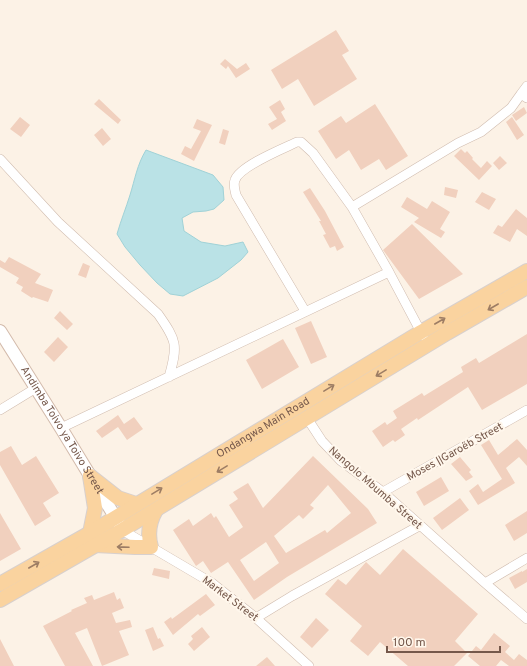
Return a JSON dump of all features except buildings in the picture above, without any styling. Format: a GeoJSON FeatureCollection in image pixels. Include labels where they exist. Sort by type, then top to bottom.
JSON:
{"type":"FeatureCollection","features":[{"type":"Feature","properties":{"kind":"main road","name":"Ondangwa Main Road"},"geometry":{"type":"LineString","coordinates":[[0,600],[92,539],[115,517],[421,332],[527,271]]}},
{"type":"Feature","properties":{"kind":"main road","name":"Ondangwa Main Road"},"geometry":{"type":"LineString","coordinates":[[0,584],[92,539],[122,530],[428,345],[527,287]]}},
{"type":"Feature","properties":{"kind":"main road"},"geometry":{"type":"LineString","coordinates":[[90,476],[95,508],[92,539],[135,547],[151,547],[148,536],[150,520],[156,510]]}},
{"type":"Feature","properties":{"kind":"main road"},"geometry":{"type":"LineString","coordinates":[[90,476],[118,498],[136,504]]}},
{"type":"Feature","properties":{"kind":"street"},"geometry":{"type":"LineString","coordinates":[[352,207],[458,143],[481,132],[524,96],[527,86]]}},
{"type":"Feature","properties":{"kind":"street"},"geometry":{"type":"LineString","coordinates":[[305,311],[236,195],[234,187],[235,179],[240,172],[248,166],[297,142],[301,142],[313,153],[352,207],[428,345]]}},
{"type":"Feature","properties":{"kind":"street"},"geometry":{"type":"LineString","coordinates":[[0,159],[58,222],[158,314],[171,332],[175,348],[175,356],[169,377]]}},
{"type":"Feature","properties":{"kind":"street"},"geometry":{"type":"LineString","coordinates":[[61,428],[389,272]]}},
{"type":"Feature","properties":{"kind":"street","name":"Andimba Toivo ya Toivo Street"},"geometry":{"type":"LineString","coordinates":[[0,331],[61,428],[122,530]]}},
{"type":"Feature","properties":{"kind":"street"},"geometry":{"type":"LineString","coordinates":[[0,410],[36,388]]}},
{"type":"Feature","properties":{"kind":"street","name":"Moses ǁGaroëb Street"},"geometry":{"type":"LineString","coordinates":[[383,492],[527,410]]}},
{"type":"Feature","properties":{"kind":"street"},"geometry":{"type":"LineString","coordinates":[[193,469],[307,418]]}},
{"type":"Feature","properties":{"kind":"street","name":"Nangolo Mbumba Street"},"geometry":{"type":"LineString","coordinates":[[307,418],[322,441],[341,461],[383,492],[419,526],[527,619]]}},
{"type":"Feature","properties":{"kind":"street"},"geometry":{"type":"LineString","coordinates":[[256,618],[292,596],[419,526]]}},
{"type":"Feature","properties":{"kind":"street","name":"Market Street"},"geometry":{"type":"LineString","coordinates":[[122,530],[212,583],[256,618],[309,666]]}},
{"type":"Feature","properties":{"kind":"street"},"geometry":{"type":"LineString","coordinates":[[485,583],[527,558]]}},
{"type":"Feature","properties":{"kind":"water"},"geometry":{"type":"Polygon","coordinates":[[[146,150],[213,175],[223,187],[224,200],[214,209],[193,212],[182,218],[184,231],[201,242],[225,246],[243,242],[248,252],[241,260],[218,278],[183,296],[170,294],[157,283],[125,247],[117,234],[138,167],[146,150]]]}}]}
